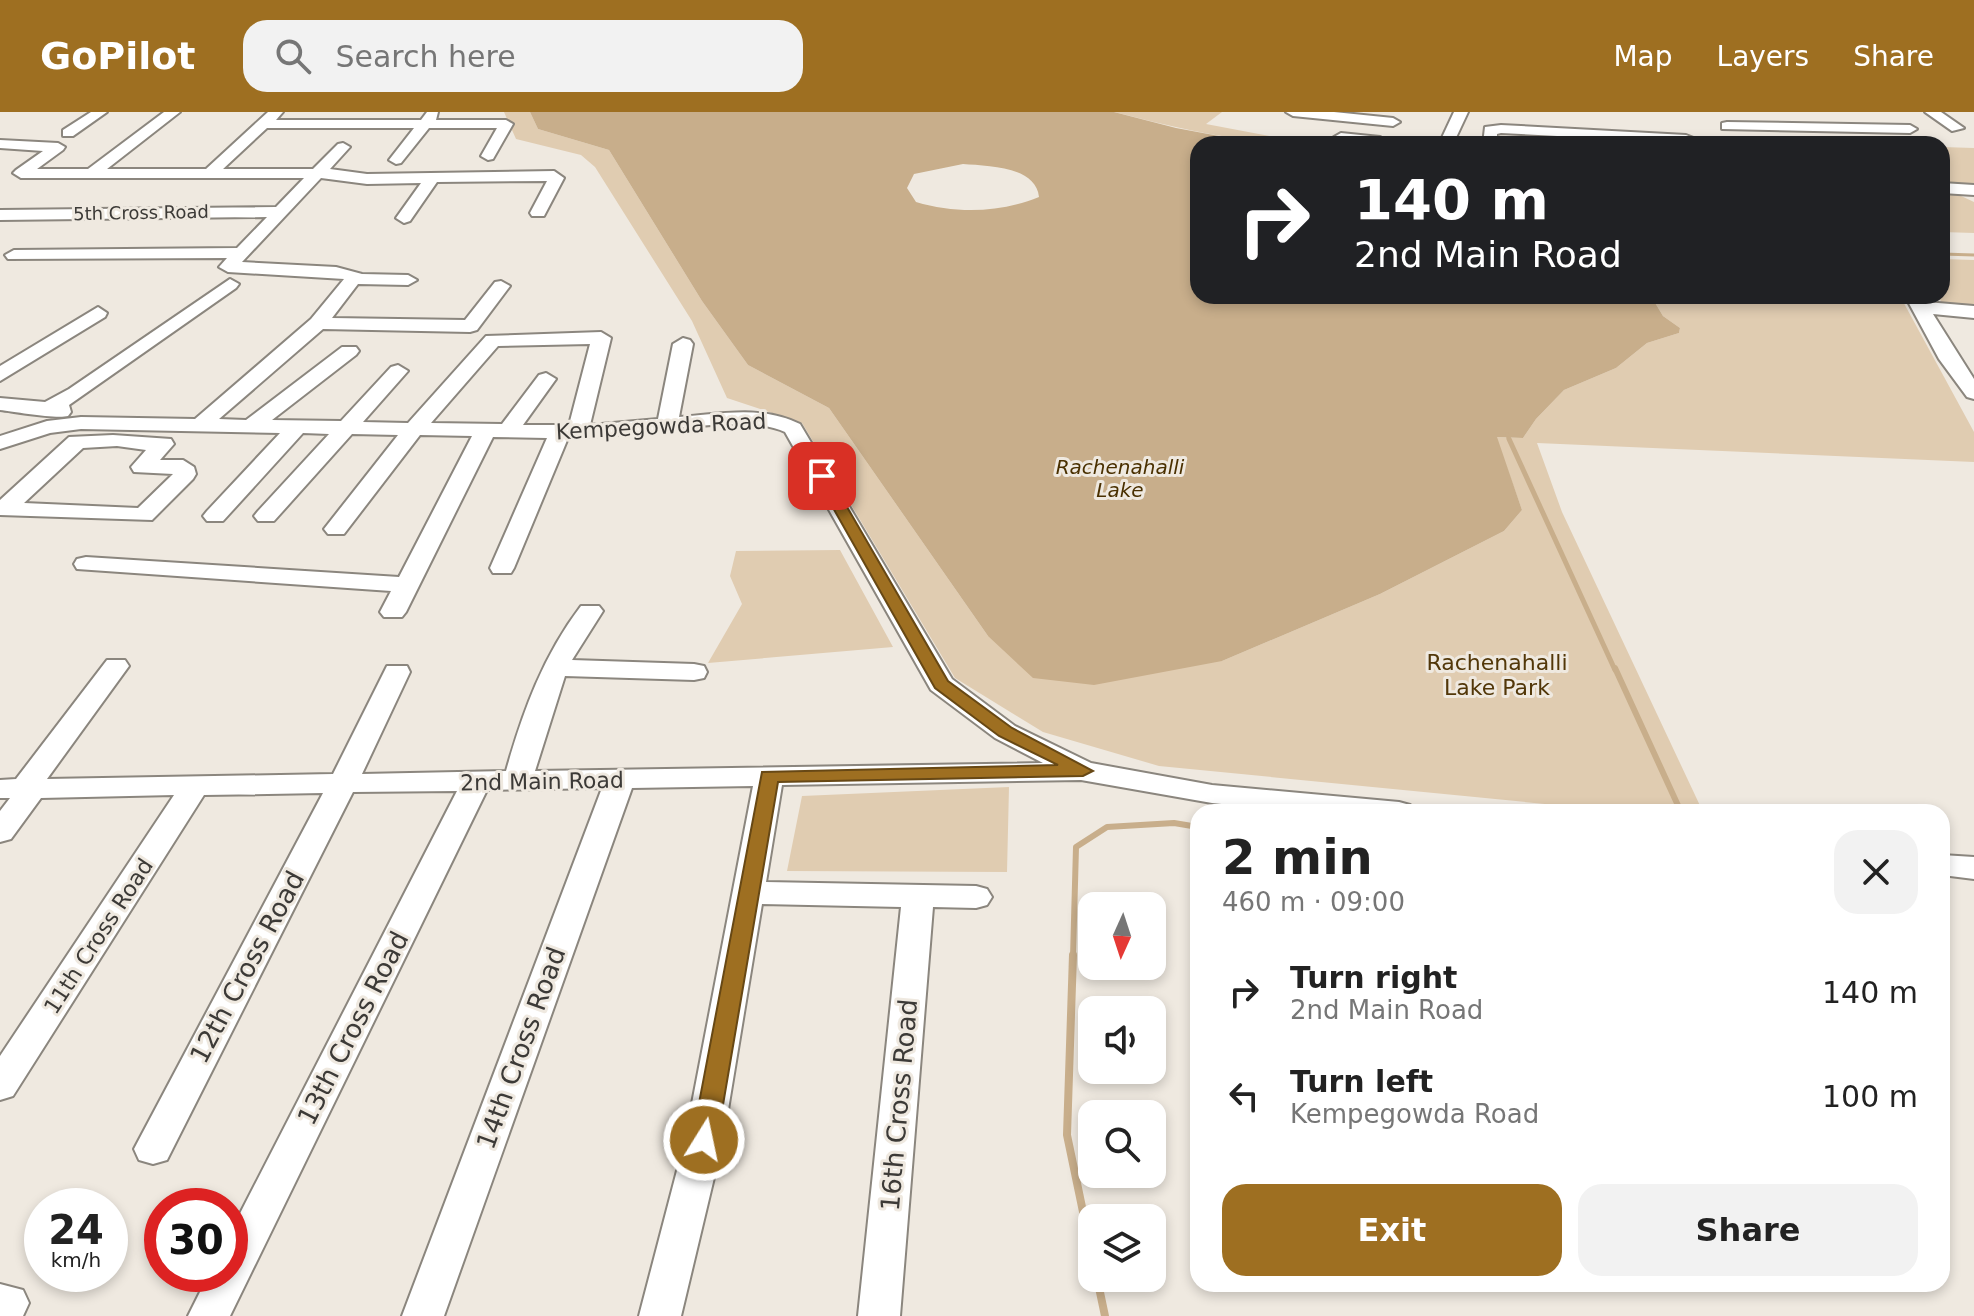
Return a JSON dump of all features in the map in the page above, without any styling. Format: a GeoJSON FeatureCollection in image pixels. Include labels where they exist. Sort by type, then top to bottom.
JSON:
{"type":"FeatureCollection","features":[{"type":"Feature","properties":{"kind":"street"},"geometry":{"type":"LineString","coordinates":[[68,133],[100,112]]}},
{"type":"Feature","properties":{"kind":"street"},"geometry":{"type":"LineString","coordinates":[[91,174],[173,112]]}},
{"type":"Feature","properties":{"kind":"street"},"geometry":{"type":"LineString","coordinates":[[209,174],[277,112]]}},
{"type":"Feature","properties":{"kind":"street"},"geometry":{"type":"LineString","coordinates":[[357,123],[368,112]]}},
{"type":"Feature","properties":{"kind":"street"},"geometry":{"type":"LineString","coordinates":[[1293,112],[1395,117],[1383,136]]}},
{"type":"Feature","properties":{"kind":"street"},"geometry":{"type":"LineString","coordinates":[[1450,136],[1461,112]]}},
{"type":"Feature","properties":{"kind":"street"},"geometry":{"type":"LineString","coordinates":[[1932,112],[1957,128]]}},
{"type":"Feature","properties":{"kind":"street"},"geometry":{"type":"LineString","coordinates":[[1721,119],[1889,115]]}},
{"type":"Feature","properties":{"kind":"street"},"geometry":{"type":"LineString","coordinates":[[263,124],[357,123],[430,117],[506,124],[488,156]]}},
{"type":"Feature","properties":{"kind":"street"},"geometry":{"type":"LineString","coordinates":[[396,160],[430,117]]}},
{"type":"Feature","properties":{"kind":"street"},"geometry":{"type":"LineString","coordinates":[[1721,119],[1910,129]]}},
{"type":"Feature","properties":{"kind":"street"},"geometry":{"type":"LineString","coordinates":[[1721,119],[1745,136]]}},
{"type":"Feature","properties":{"kind":"street"},"geometry":{"type":"LineString","coordinates":[[1490,136],[1490,130],[1555,136]]}},
{"type":"Feature","properties":{"kind":"street"},"geometry":{"type":"LineString","coordinates":[[0,144],[58,147],[21,173],[348,174],[371,179],[554,176],[556,178],[538,213]]}},
{"type":"Feature","properties":{"kind":"street"},"geometry":{"type":"LineString","coordinates":[[343,147],[228,267],[336,272],[354,279],[408,280]]}},
{"type":"Feature","properties":{"kind":"street"},"geometry":{"type":"LineString","coordinates":[[11,163],[33,164]]}},
{"type":"Feature","properties":{"kind":"street"},"geometry":{"type":"LineString","coordinates":[[404,218],[432,178]]}},
{"type":"Feature","properties":{"kind":"street"},"geometry":{"type":"LineString","coordinates":[[1950,188],[1974,190]]}},
{"type":"Feature","properties":{"kind":"street","name":"5th Cross Road"},"geometry":{"type":"LineString","coordinates":[[0,215],[283,212]]}},
{"type":"Feature","properties":{"kind":"street"},"geometry":{"type":"LineString","coordinates":[[7,259],[61,214]]}},
{"type":"Feature","properties":{"kind":"street"},"geometry":{"type":"LineString","coordinates":[[7,259],[239,253]]}},
{"type":"Feature","properties":{"kind":"street"},"geometry":{"type":"LineString","coordinates":[[132,273],[154,254]]}},
{"type":"Feature","properties":{"kind":"street"},"geometry":{"type":"LineString","coordinates":[[199,426],[318,323],[354,279]]}},
{"type":"Feature","properties":{"kind":"street"},"geometry":{"type":"LineString","coordinates":[[0,443],[64,419],[76,393],[230,284]]}},
{"type":"Feature","properties":{"kind":"street"},"geometry":{"type":"LineString","coordinates":[[318,323],[470,326],[501,286]]}},
{"type":"Feature","properties":{"kind":"street"},"geometry":{"type":"LineString","coordinates":[[1919,304],[1968,376]]}},
{"type":"Feature","properties":{"kind":"street"},"geometry":{"type":"LineString","coordinates":[[1933,304],[1974,312]]}},
{"type":"Feature","properties":{"kind":"street"},"geometry":{"type":"LineString","coordinates":[[0,375],[98,313]]}},
{"type":"Feature","properties":{"kind":"street"},"geometry":{"type":"LineString","coordinates":[[446,339],[601,338],[569,432],[502,568]]}},
{"type":"Feature","properties":{"kind":"street"},"geometry":{"type":"LineString","coordinates":[[336,529],[412,431],[493,340]]}},
{"type":"Feature","properties":{"kind":"street"},"geometry":{"type":"LineString","coordinates":[[667,424],[683,344]]}},
{"type":"Feature","properties":{"kind":"street"},"geometry":{"type":"LineString","coordinates":[[252,425],[349,351]]}},
{"type":"Feature","properties":{"kind":"street"},"geometry":{"type":"LineString","coordinates":[[266,516],[398,371]]}},
{"type":"Feature","properties":{"kind":"street"},"geometry":{"type":"LineString","coordinates":[[393,612],[496,432],[546,379]]}},
{"type":"Feature","properties":{"kind":"street"},"geometry":{"type":"LineString","coordinates":[[0,404],[64,419]]}},
{"type":"Feature","properties":{"kind":"street","name":"Kempegowda Road"},"geometry":{"type":"LineString","coordinates":[[64,419],[129,434],[199,426],[252,425],[412,431],[569,432],[775,419],[793,428],[941,684],[1005,732],[1083,771],[1212,794],[1316,804]]}},
{"type":"Feature","properties":{"kind":"street"},"geometry":{"type":"LineString","coordinates":[[215,516],[296,428]]}},
{"type":"Feature","properties":{"kind":"street"},"geometry":{"type":"LineString","coordinates":[[129,434],[163,444],[142,467],[183,467],[185,474],[144,515],[4,509],[77,442],[129,434]]}},
{"type":"Feature","properties":{"kind":"street"},"geometry":{"type":"LineString","coordinates":[[86,564],[407,585]]}},
{"type":"Feature","properties":{"kind":"street"},"geometry":{"type":"LineString","coordinates":[[518,781],[536,709],[571,635],[590,611]]}},
{"type":"Feature","properties":{"kind":"street"},"geometry":{"type":"LineString","coordinates":[[0,832],[20,788],[116,666]]}},
{"type":"Feature","properties":{"kind":"street"},"geometry":{"type":"LineString","coordinates":[[555,668],[694,672]]}},
{"type":"Feature","properties":{"kind":"street","name":"12th Cross Road"},"geometry":{"type":"LineString","coordinates":[[153,1149],[342,785],[397,672]]}},
{"type":"Feature","properties":{"kind":"street","name":"2nd Main Road"},"geometry":{"type":"LineString","coordinates":[[20,788],[1083,771]]}},
{"type":"Feature","properties":{"kind":"street"},"geometry":{"type":"LineString","coordinates":[[660,1316],[704,1140],[769,777]]}},
{"type":"Feature","properties":{"kind":"street","name":"14th Cross Road"},"geometry":{"type":"LineString","coordinates":[[423,1316],[620,780]]}},
{"type":"Feature","properties":{"kind":"street","name":"13th Cross Road"},"geometry":{"type":"LineString","coordinates":[[209,1316],[476,782]]}},
{"type":"Feature","properties":{"kind":"street","name":"11th Cross Road"},"geometry":{"type":"LineString","coordinates":[[0,1086],[195,786]]}},
{"type":"Feature","properties":{"kind":"street"},"geometry":{"type":"LineString","coordinates":[[1950,866],[1974,868]]}},
{"type":"Feature","properties":{"kind":"street"},"geometry":{"type":"LineString","coordinates":[[748,893],[976,897]]}},
{"type":"Feature","properties":{"kind":"street","name":"16th Cross Road"},"geometry":{"type":"LineString","coordinates":[[879,1316],[918,894]]}},
{"type":"Feature","properties":{"kind":"green space","name":"Rachenahalli Lake Park"},"geometry":{"type":"Polygon","coordinates":[[[504,112],[530,112],[538,129],[609,150],[702,301],[748,365],[829,408],[988,636],[1222,661],[1380,594],[1504,531],[1522,510],[1496,437],[1523,438],[1536,419],[1564,390],[1616,368],[1647,343],[1679,333],[1680,328],[1663,316],[1656,304],[1904,304],[1974,432],[1974,462],[1537,443],[1562,512],[1699,804],[1546,804],[1159,766],[1043,732],[955,678],[802,423],[727,398],[692,321],[595,167],[581,155],[516,139],[504,112]]]}},
{"type":"Feature","properties":{"kind":"green space"},"geometry":{"type":"Polygon","coordinates":[[[1114,112],[1222,112],[1206,124],[1269,136],[1224,136],[1114,112]]]}},
{"type":"Feature","properties":{"kind":"green space"},"geometry":{"type":"Polygon","coordinates":[[[1950,147],[1974,148],[1974,187],[1950,185],[1950,147]]]}},
{"type":"Feature","properties":{"kind":"green space"},"geometry":{"type":"Polygon","coordinates":[[[1950,194],[1974,202],[1974,233],[1950,232],[1950,194]]]}},
{"type":"Feature","properties":{"kind":"green space"},"geometry":{"type":"Polygon","coordinates":[[[1950,259],[1974,260],[1974,307],[1950,304],[1950,259]]]}},
{"type":"Feature","properties":{"kind":"green space"},"geometry":{"type":"Polygon","coordinates":[[[840,550],[893,647],[708,663],[742,604],[730,576],[736,551],[840,550]]]}},
{"type":"Feature","properties":{"kind":"green space"},"geometry":{"type":"Polygon","coordinates":[[[1009,787],[1007,872],[787,871],[802,796],[1009,787]]]}},
{"type":"Feature","properties":{"kind":"water","name":"Rachenahalli Lake"},"geometry":{"type":"Polygon","coordinates":[[[530,112],[1114,112],[1219,136],[1190,136],[1190,304],[1656,304],[1663,316],[1680,328],[1679,333],[1647,343],[1616,368],[1564,390],[1536,419],[1523,438],[1497,437],[1522,510],[1504,531],[1380,594],[1222,661],[1094,685],[1033,678],[988,636],[829,408],[748,365],[702,301],[609,150],[538,129],[530,112]],[[963,164],[914,174],[907,188],[916,202],[947,209],[993,209],[1039,197],[1029,179],[1020,173],[963,164]]]}},
{"type":"Feature","properties":{"kind":"waterway"},"geometry":{"type":"LineString","coordinates":[[1950,254],[1974,255]]}},
{"type":"Feature","properties":{"kind":"waterway"},"geometry":{"type":"LineString","coordinates":[[1507,434],[1510,441]]}},
{"type":"Feature","properties":{"kind":"waterway"},"geometry":{"type":"LineString","coordinates":[[1509,439],[1615,670]]}},
{"type":"Feature","properties":{"kind":"waterway"},"geometry":{"type":"LineString","coordinates":[[1615,668],[1677,804]]}},
{"type":"Feature","properties":{"kind":"waterway"},"geometry":{"type":"LineString","coordinates":[[1073,957],[1076,847],[1107,827],[1174,823],[1190,826]]}},
{"type":"Feature","properties":{"kind":"waterway"},"geometry":{"type":"LineString","coordinates":[[1073,955],[1067,1135],[1081,1204]]}},
{"type":"Feature","properties":{"kind":"waterway"},"geometry":{"type":"LineString","coordinates":[[1100,1292],[1105,1316]]}},
{"type":"Feature","properties":{"kind":"route"},"geometry":{"type":"LineString","coordinates":[[704,1140],[769,777],[1083,771],[1005,732],[941,684],[822,476]]}}]}
